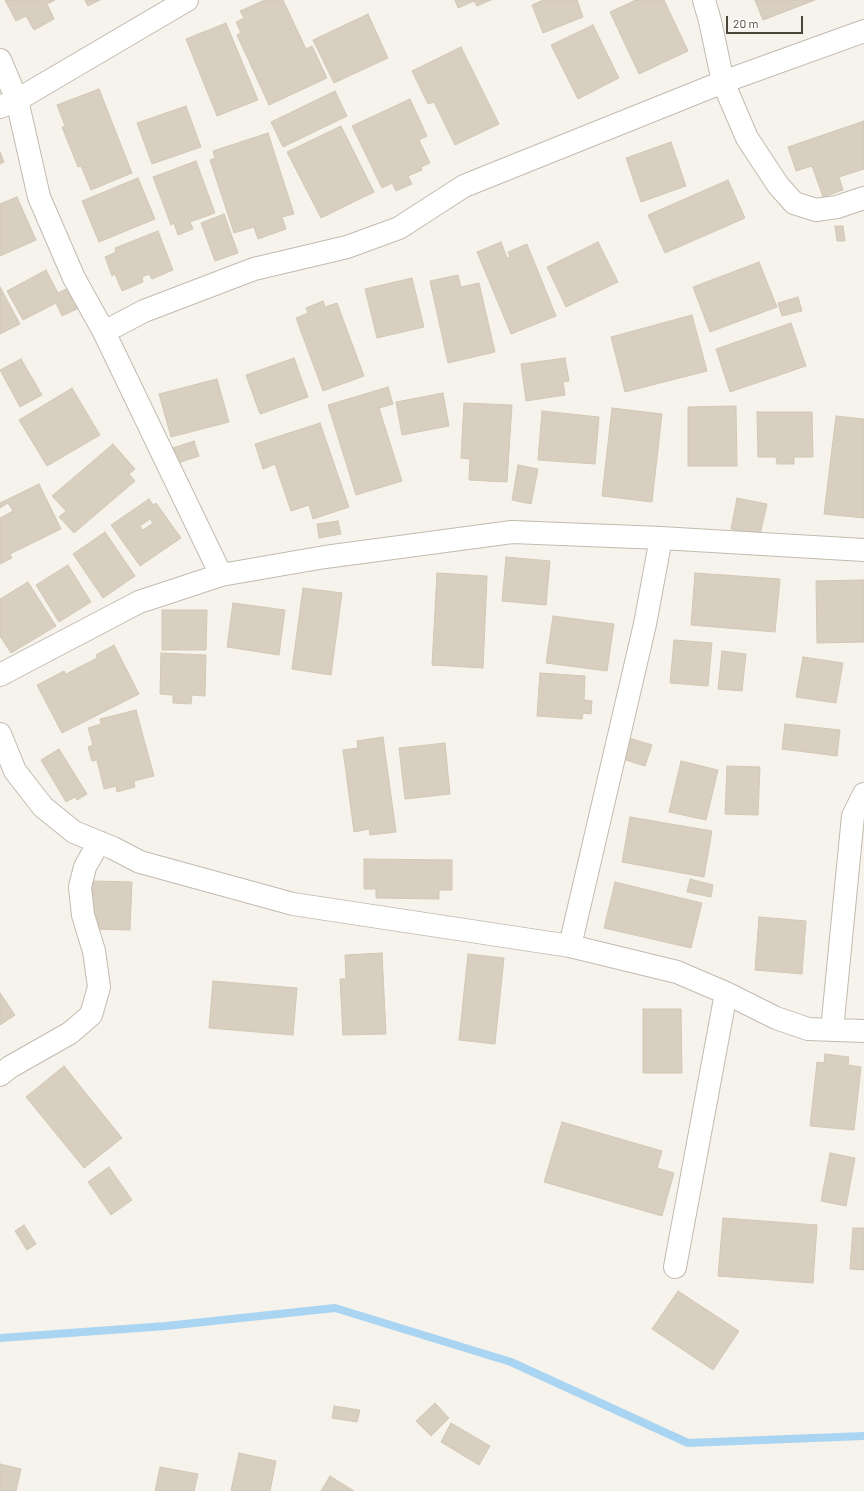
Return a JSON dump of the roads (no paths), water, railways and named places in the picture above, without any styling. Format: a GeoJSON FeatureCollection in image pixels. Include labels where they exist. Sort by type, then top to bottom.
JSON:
{"type":"FeatureCollection","features":[{"type":"Feature","properties":{"kind":"street"},"geometry":{"type":"LineString","coordinates":[[8,104],[187,0]]}},
{"type":"Feature","properties":{"kind":"street"},"geometry":{"type":"LineString","coordinates":[[704,0],[723,82],[747,138],[778,185],[794,203],[816,210],[837,207],[864,198]]}},
{"type":"Feature","properties":{"kind":"street"},"geometry":{"type":"LineString","coordinates":[[104,332],[144,311],[254,269],[347,247],[399,228],[464,186],[723,82],[864,31]]}},
{"type":"Feature","properties":{"kind":"street"},"geometry":{"type":"LineString","coordinates":[[0,60],[8,104],[39,196],[74,278],[104,332],[221,575]]}},
{"type":"Feature","properties":{"kind":"street"},"geometry":{"type":"LineString","coordinates":[[0,675],[139,602],[221,575],[325,557],[512,532],[661,538],[864,550]]}},
{"type":"Feature","properties":{"kind":"street"},"geometry":{"type":"LineString","coordinates":[[570,946],[645,624],[661,538]]}},
{"type":"Feature","properties":{"kind":"street"},"geometry":{"type":"LineString","coordinates":[[0,734],[15,771],[43,807],[74,832],[113,848],[140,862],[293,904],[570,946],[677,972],[726,993],[782,1021],[808,1030],[864,1031]]}},
{"type":"Feature","properties":{"kind":"street"},"geometry":{"type":"LineString","coordinates":[[832,1030],[853,816],[864,794]]}},
{"type":"Feature","properties":{"kind":"street"},"geometry":{"type":"LineString","coordinates":[[0,1075],[70,1033],[91,1015],[99,987],[94,951],[83,915],[80,887],[85,867],[99,842]]}},
{"type":"Feature","properties":{"kind":"street"},"geometry":{"type":"LineString","coordinates":[[675,1267],[726,993]]}},
{"type":"Feature","properties":{"kind":"waterway"},"geometry":{"type":"LineString","coordinates":[[0,1338],[166,1326],[335,1308],[511,1362],[688,1443],[864,1436]]}}]}
